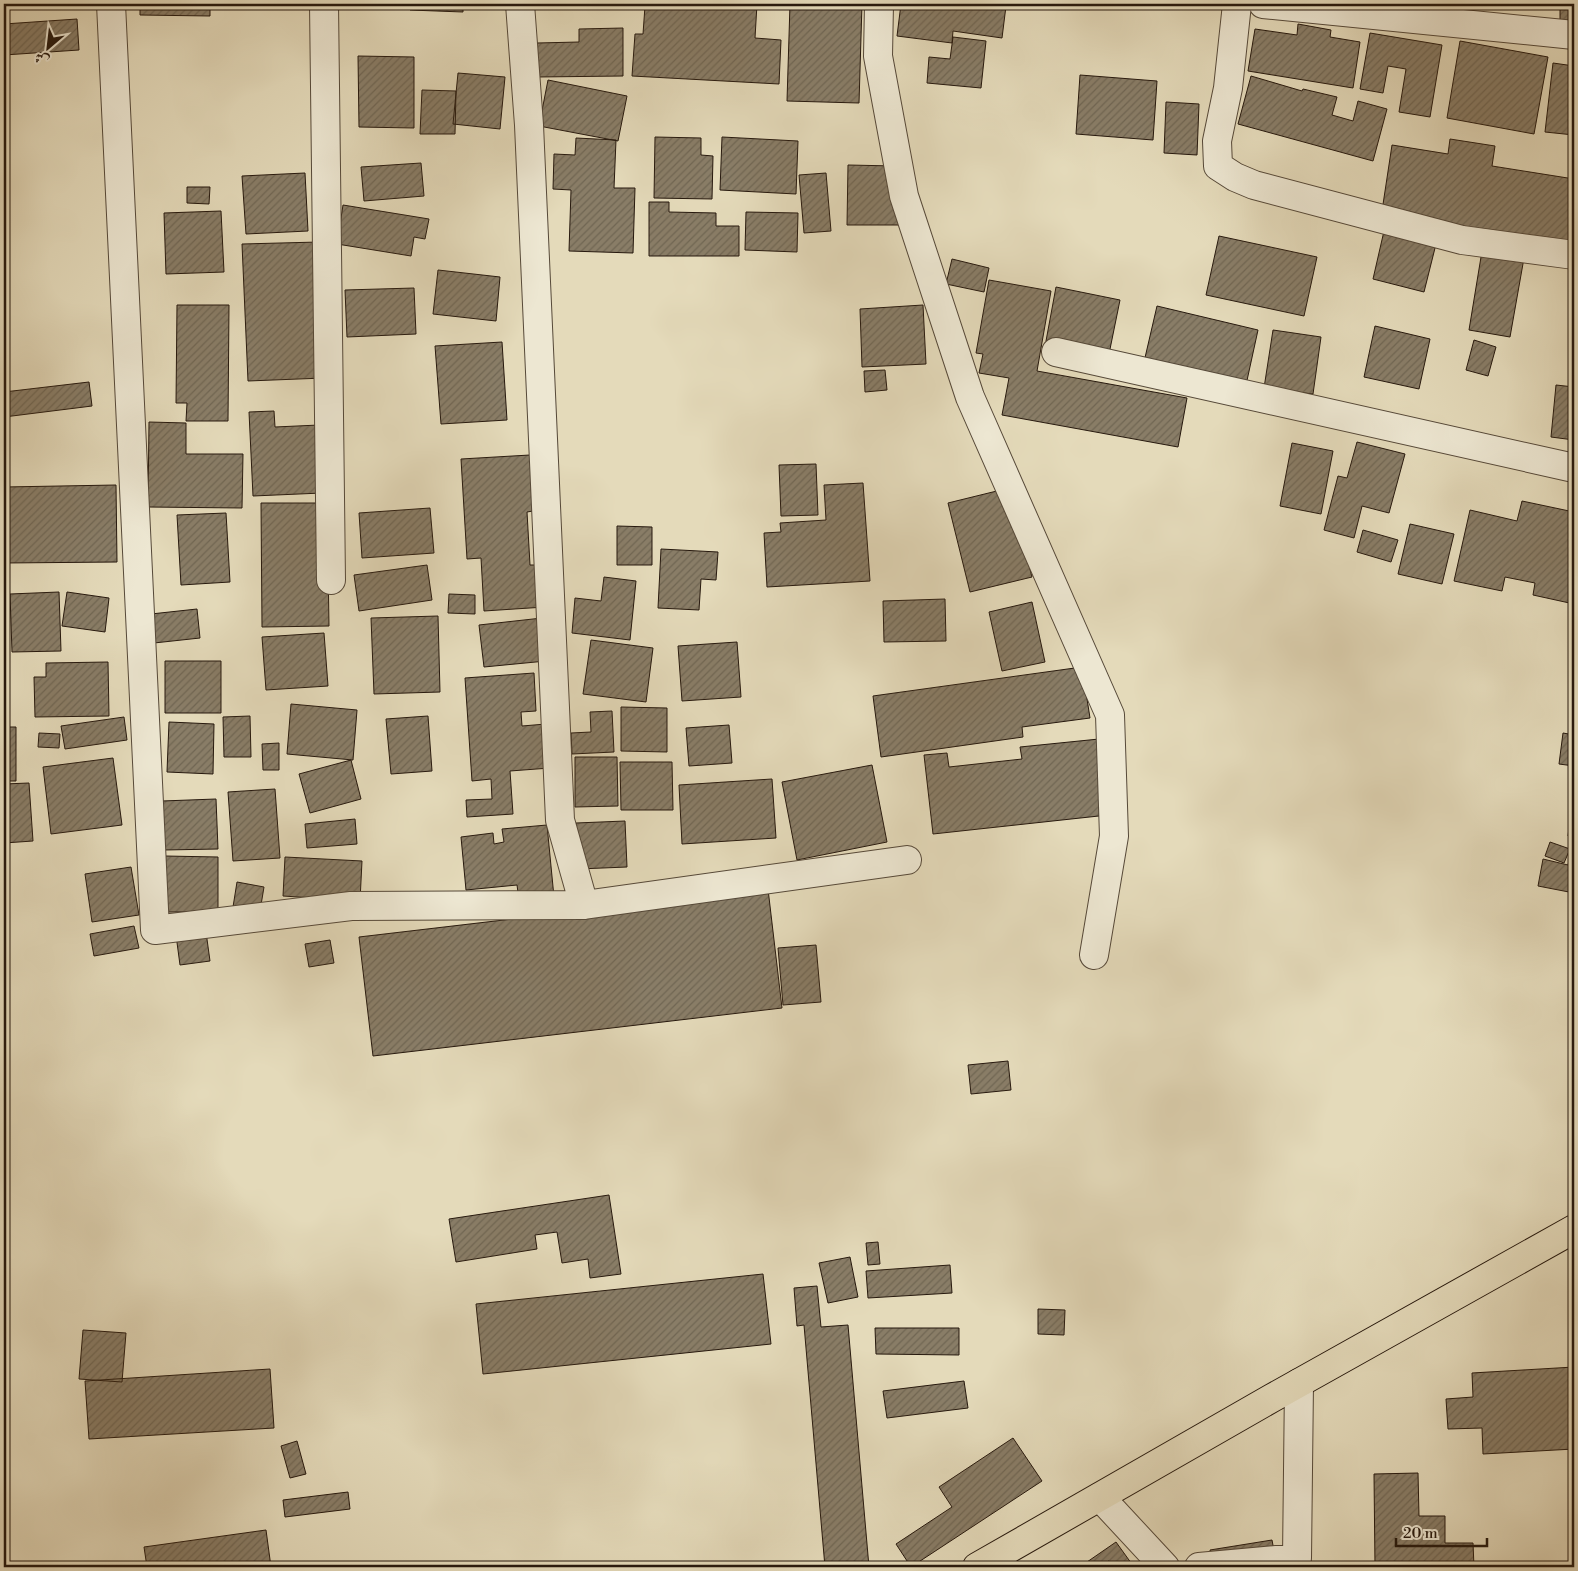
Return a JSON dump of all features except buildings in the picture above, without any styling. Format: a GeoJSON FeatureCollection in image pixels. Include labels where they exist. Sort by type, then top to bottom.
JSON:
{"type":"FeatureCollection","features":[{"type":"Feature","properties":{"kind":"main road"},"geometry":{"type":"LineString","coordinates":[[977,1567],[1574,1228]]}},
{"type":"Feature","properties":{"kind":"street"},"geometry":{"type":"LineString","coordinates":[[111,4],[156,930],[351,906],[584,905],[907,860]]}},
{"type":"Feature","properties":{"kind":"street"},"geometry":{"type":"LineString","coordinates":[[324,4],[331,580]]}},
{"type":"Feature","properties":{"kind":"street"},"geometry":{"type":"LineString","coordinates":[[520,4],[529,125],[560,820],[584,905]]}},
{"type":"Feature","properties":{"kind":"street"},"geometry":{"type":"LineString","coordinates":[[879,4],[878,56],[904,196],[970,396],[1110,715],[1114,836],[1094,955]]}},
{"type":"Feature","properties":{"kind":"street"},"geometry":{"type":"LineString","coordinates":[[1237,4],[1228,88],[1217,141],[1218,166],[1235,177],[1254,185],[1462,240],[1574,255]]}},
{"type":"Feature","properties":{"kind":"street"},"geometry":{"type":"LineString","coordinates":[[1263,4],[1349,8],[1574,36]]}},
{"type":"Feature","properties":{"kind":"street"},"geometry":{"type":"LineString","coordinates":[[1056,352],[1574,468]]}},
{"type":"Feature","properties":{"kind":"street"},"geometry":{"type":"LineString","coordinates":[[1199,1567],[1297,1558],[1299,1383]]}},
{"type":"Feature","properties":{"kind":"street"},"geometry":{"type":"LineString","coordinates":[[1100,1497],[1165,1567]]}}]}
